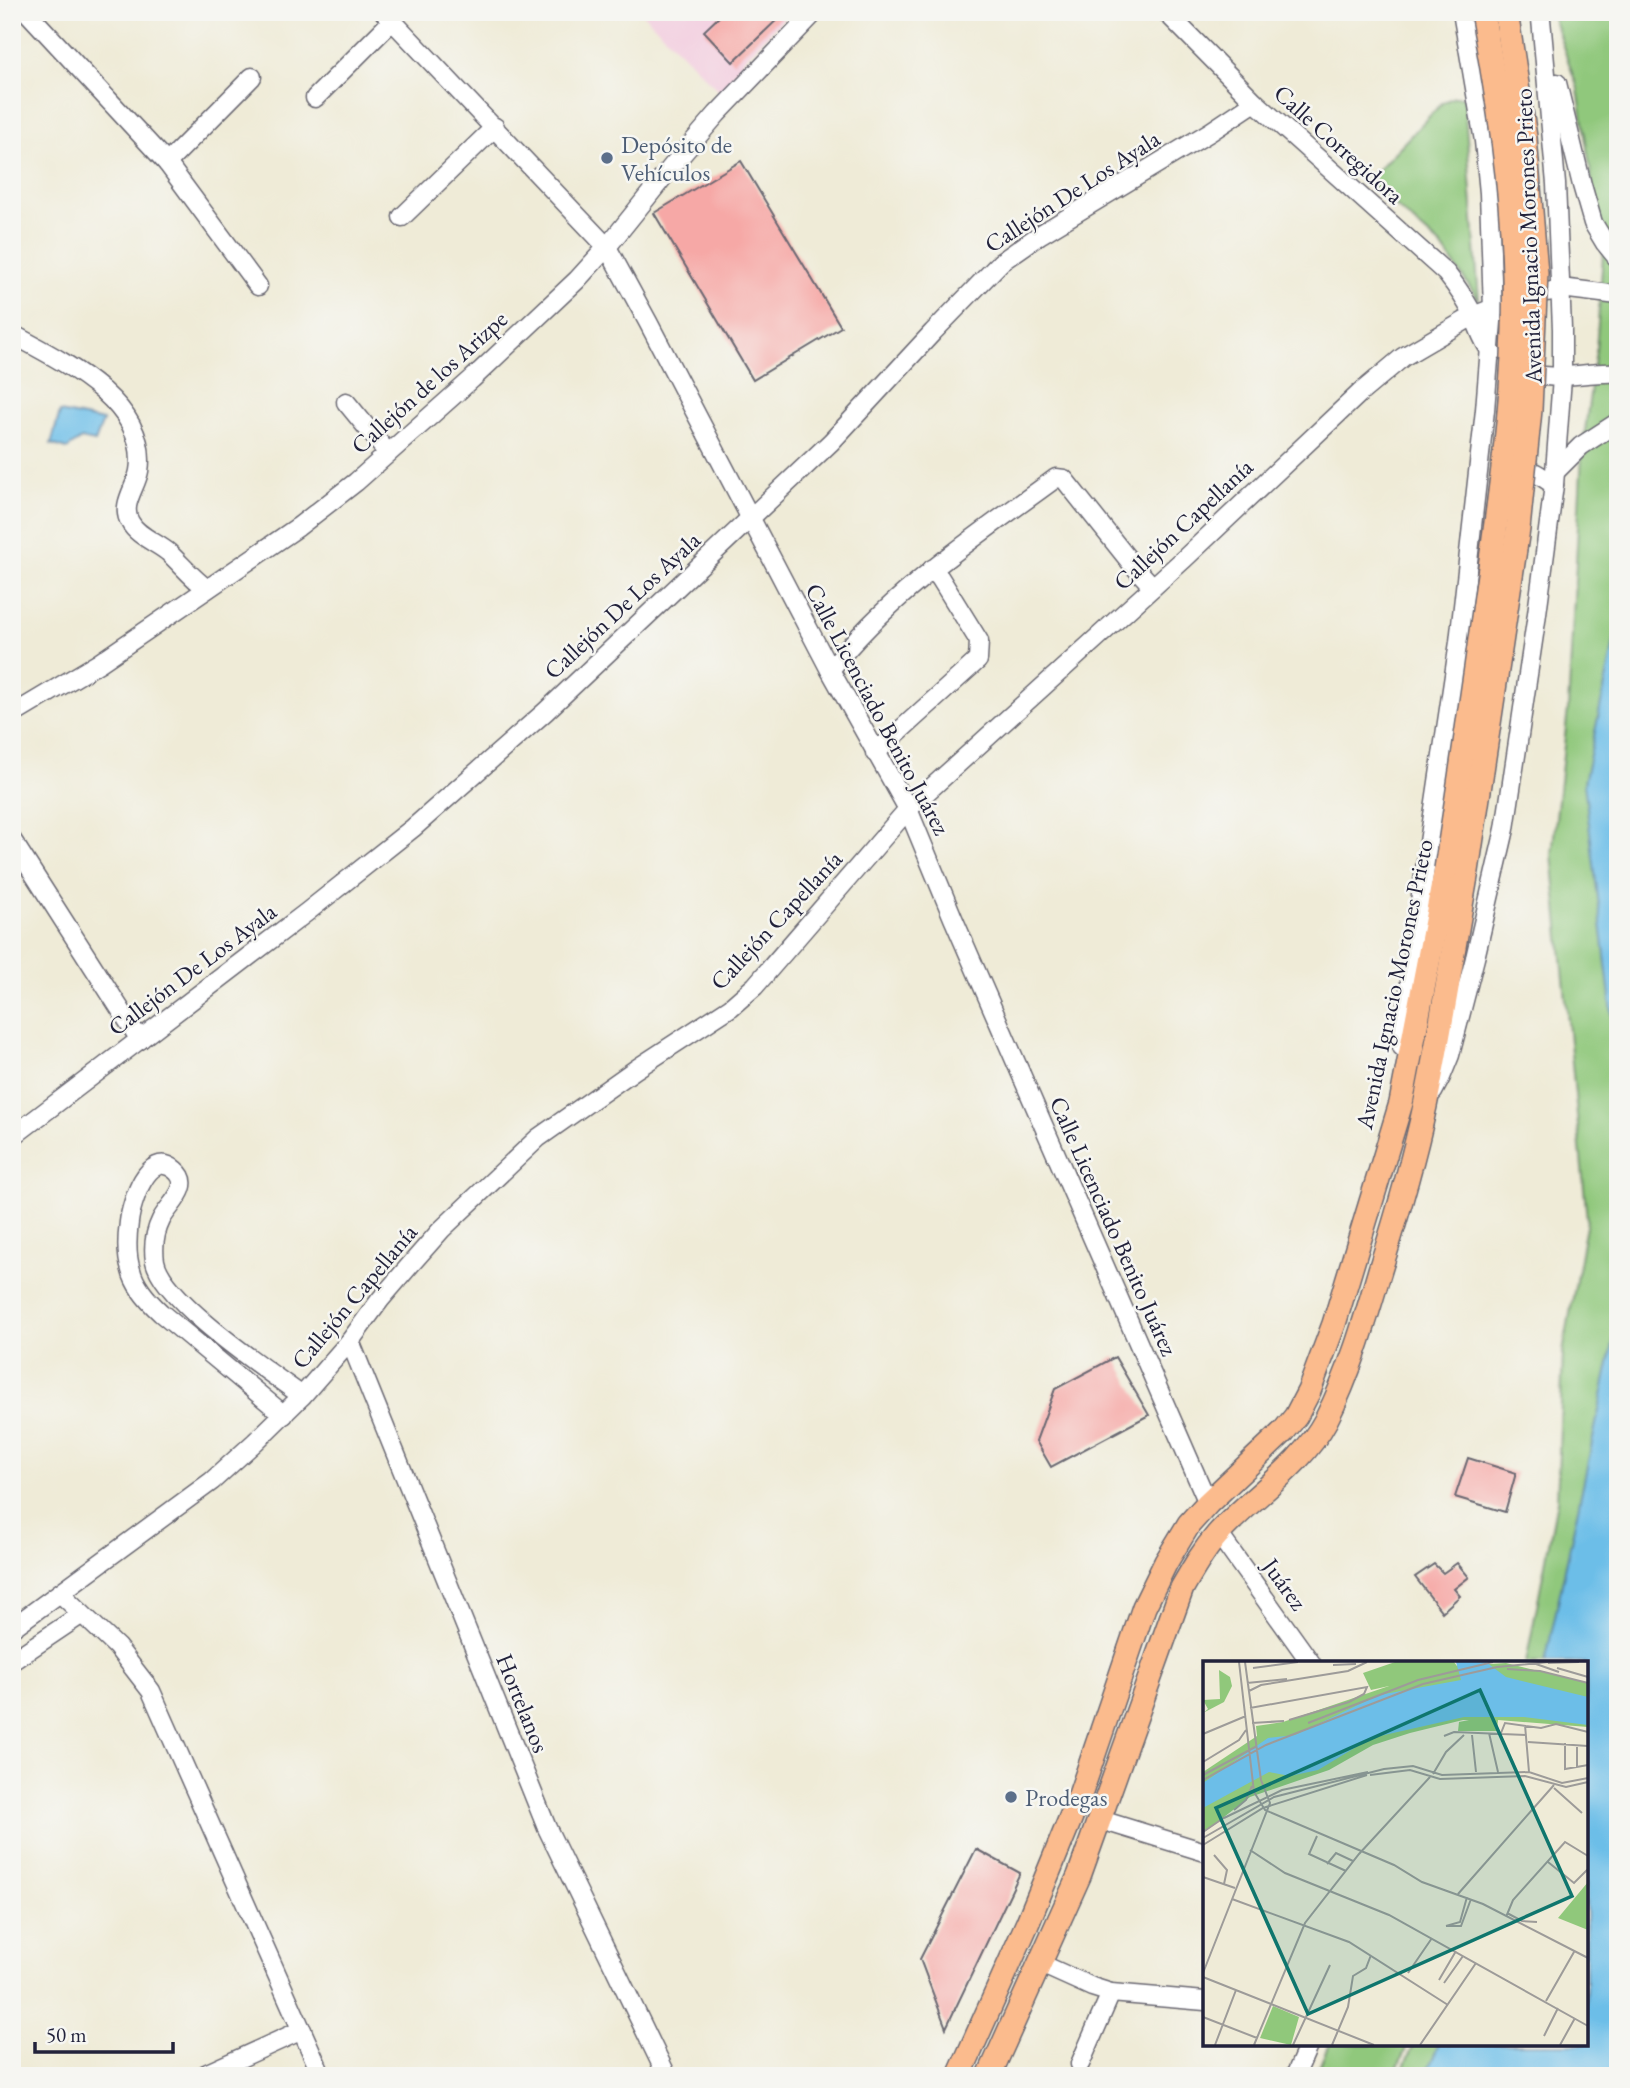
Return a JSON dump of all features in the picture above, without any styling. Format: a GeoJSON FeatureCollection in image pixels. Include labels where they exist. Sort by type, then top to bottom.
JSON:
{"type":"FeatureCollection","features":[{"type":"Feature","properties":{"kind":"main road","name":"Avenida Ignacio Morones Prieto"},"geometry":{"type":"LineString","coordinates":[[989,2076],[1065,1911],[1101,1820],[1182,1588],[1200,1556],[1218,1533],[1295,1462],[1312,1442],[1325,1420],[1362,1332],[1396,1220],[1424,1107],[1457,870],[1511,407],[1514,276],[1510,192],[1499,105],[1482,12]]}},
{"type":"Feature","properties":{"kind":"main road","name":"Avenida Ignacio Morones Prieto"},"geometry":{"type":"LineString","coordinates":[[959,2076],[1028,1922],[1080,1795],[1144,1607],[1166,1562],[1189,1524],[1284,1431],[1296,1416],[1309,1391],[1334,1324],[1401,1103],[1457,870],[1518,529],[1531,396],[1536,272],[1525,137],[1506,12]]}},
{"type":"Feature","properties":{"kind":"street"},"geometry":{"type":"LineString","coordinates":[[27,12],[167,163],[258,286]]}},
{"type":"Feature","properties":{"kind":"street","name":"Callejón de los Arizpe"},"geometry":{"type":"LineString","coordinates":[[12,715],[99,663],[298,527],[356,482],[472,379],[577,280],[718,114],[815,12]]}},
{"type":"Feature","properties":{"kind":"street","name":"Calle Corregidora"},"geometry":{"type":"LineString","coordinates":[[1166,12],[1255,103],[1446,273],[1459,289],[1474,316],[1482,341],[1490,351]]}},
{"type":"Feature","properties":{"kind":"street"},"geometry":{"type":"LineString","coordinates":[[1401,1103],[1402,1042],[1459,642],[1493,309],[1489,193],[1462,12]]}},
{"type":"Feature","properties":{"kind":"street"},"geometry":{"type":"LineString","coordinates":[[1541,15],[1593,223],[1618,259]]}},
{"type":"Feature","properties":{"kind":"street","name":"Avenida Ignacio Morones Prieto"},"geometry":{"type":"LineString","coordinates":[[1424,1107],[1450,1055],[1502,840],[1555,478],[1562,378],[1560,290],[1551,109],[1541,15]]}},
{"type":"Feature","properties":{"kind":"street"},"geometry":{"type":"LineString","coordinates":[[315,98],[388,17]]}},
{"type":"Feature","properties":{"kind":"street","name":"Calle Licenciado Benito Juárez"},"geometry":{"type":"LineString","coordinates":[[388,17],[607,247],[830,670],[908,809],[1208,1503]]}},
{"type":"Feature","properties":{"kind":"street"},"geometry":{"type":"LineString","coordinates":[[167,163],[252,77]]}},
{"type":"Feature","properties":{"kind":"street","name":"Callejón De Los Ayala"},"geometry":{"type":"LineString","coordinates":[[12,1137],[413,828],[545,712],[831,442],[1001,262],[1041,234],[1255,103]]}},
{"type":"Feature","properties":{"kind":"street"},"geometry":{"type":"LineString","coordinates":[[402,217],[495,127]]}},
{"type":"Feature","properties":{"kind":"street"},"geometry":{"type":"LineString","coordinates":[[1489,193],[1503,200],[1533,204],[1545,201],[1556,192]]}},
{"type":"Feature","properties":{"kind":"street","name":"Callejón Capellanía"},"geometry":{"type":"LineString","coordinates":[[12,1628],[212,1481],[284,1415],[350,1341],[380,1300],[441,1230],[538,1138],[636,1069],[732,1007],[755,986],[908,809],[1153,587],[1360,393],[1403,357],[1474,316],[1530,294],[1569,289],[1618,295]]}},
{"type":"Feature","properties":{"kind":"street"},"geometry":{"type":"LineString","coordinates":[[12,334],[96,385],[120,407],[139,441],[141,460],[138,478],[126,510],[129,520],[135,529],[168,553],[207,589]]}},
{"type":"Feature","properties":{"kind":"street"},"geometry":{"type":"LineString","coordinates":[[1490,351],[1505,366],[1533,375],[1562,378],[1618,373]]}},
{"type":"Feature","properties":{"kind":"street"},"geometry":{"type":"LineString","coordinates":[[346,402],[387,453]]}},
{"type":"Feature","properties":{"kind":"street"},"geometry":{"type":"LineString","coordinates":[[1475,496],[1499,470],[1522,467],[1555,478],[1581,446],[1618,422]]}},
{"type":"Feature","properties":{"kind":"street"},"geometry":{"type":"LineString","coordinates":[[830,670],[851,642],[932,569],[1056,478],[1064,479],[1153,587]]}},
{"type":"Feature","properties":{"kind":"street"},"geometry":{"type":"LineString","coordinates":[[875,752],[978,660],[979,641],[932,569]]}},
{"type":"Feature","properties":{"kind":"street"},"geometry":{"type":"LineString","coordinates":[[12,840],[139,1040]]}},
{"type":"Feature","properties":{"kind":"street"},"geometry":{"type":"LineString","coordinates":[[284,1415],[148,1300],[139,1288],[131,1270],[127,1241],[129,1220],[145,1174],[156,1166],[166,1165],[173,1168],[182,1181],[180,1194],[165,1212],[157,1228],[154,1252],[159,1275],[190,1309],[302,1396]]}},
{"type":"Feature","properties":{"kind":"street","name":"Hortelanos"},"geometry":{"type":"LineString","coordinates":[[350,1341],[547,1828],[667,2076]]}},
{"type":"Feature","properties":{"kind":"street"},"geometry":{"type":"LineString","coordinates":[[231,1369],[245,1354]]}},
{"type":"Feature","properties":{"kind":"street","name":"Juárez"},"geometry":{"type":"LineString","coordinates":[[1218,1533],[1310,1661]]}},
{"type":"Feature","properties":{"kind":"street"},"geometry":{"type":"LineString","coordinates":[[60,1593],[117,1647],[151,1691],[322,2076]]}},
{"type":"Feature","properties":{"kind":"street"},"geometry":{"type":"LineString","coordinates":[[12,1661],[82,1614]]}},
{"type":"Feature","properties":{"kind":"street"},"geometry":{"type":"LineString","coordinates":[[1101,1820],[1203,1851]]}},
{"type":"Feature","properties":{"kind":"street"},"geometry":{"type":"LineString","coordinates":[[1041,1964],[1091,1987],[1111,1993],[1203,2001]]}},
{"type":"Feature","properties":{"kind":"street"},"geometry":{"type":"LineString","coordinates":[[1080,2064],[1111,1993]]}},
{"type":"Feature","properties":{"kind":"street"},"geometry":{"type":"LineString","coordinates":[[201,2076],[302,2030]]}},
{"type":"Feature","properties":{"kind":"street"},"geometry":{"type":"LineString","coordinates":[[1295,2076],[1308,2046]]}},
{"type":"Feature","properties":{"kind":"shaded area"},"geometry":{"type":"Polygon","coordinates":[[[641,12],[790,12],[744,59],[721,93],[641,12]]]}},
{"type":"Feature","properties":{"kind":"green space"},"geometry":{"type":"Polygon","coordinates":[[[1551,12],[1618,12],[1618,2076],[1400,2076],[1413,2046],[1588,2046],[1588,1661],[1526,1661],[1557,1501],[1563,1352],[1587,1220],[1552,854],[1568,709],[1582,453],[1596,350],[1603,254],[1578,89],[1551,12]]]}},
{"type":"Feature","properties":{"kind":"green space"},"geometry":{"type":"Polygon","coordinates":[[[1454,97],[1464,97],[1479,300],[1441,246],[1367,181],[1442,103],[1454,97]]]}},
{"type":"Feature","properties":{"kind":"green space"},"geometry":{"type":"Polygon","coordinates":[[[1328,2046],[1407,2046],[1394,2076],[1315,2076],[1328,2046]]]}},
{"type":"Feature","properties":{"kind":"water"},"geometry":{"type":"Polygon","coordinates":[[[60,412],[103,421],[95,442],[81,439],[67,449],[51,444],[60,412]]]}},
{"type":"Feature","properties":{"kind":"water"},"geometry":{"type":"Polygon","coordinates":[[[1618,624],[1618,1063],[1584,783],[1618,624]]]}},
{"type":"Feature","properties":{"kind":"water"},"geometry":{"type":"Polygon","coordinates":[[[1618,1321],[1618,2076],[1425,2076],[1438,2046],[1588,2046],[1588,1661],[1545,1661],[1618,1321]]]}},
{"type":"Feature","properties":{"kind":"building"},"geometry":{"type":"Polygon","coordinates":[[[724,12],[785,12],[733,62],[704,31],[724,12]]]}},
{"type":"Feature","properties":{"kind":"building"},"geometry":{"type":"Polygon","coordinates":[[[741,161],[841,327],[753,380],[654,213],[741,161]]]}},
{"type":"Feature","properties":{"kind":"building"},"geometry":{"type":"Polygon","coordinates":[[[1115,1357],[1149,1415],[1051,1467],[1036,1441],[1055,1389],[1115,1357]]]}},
{"type":"Feature","properties":{"kind":"building"},"geometry":{"type":"Polygon","coordinates":[[[1468,1458],[1516,1473],[1505,1512],[1455,1497],[1468,1458]]]}},
{"type":"Feature","properties":{"kind":"building"},"geometry":{"type":"Polygon","coordinates":[[[1457,1563],[1469,1577],[1454,1589],[1460,1596],[1442,1612],[1415,1577],[1434,1564],[1443,1573],[1457,1563]]]}},
{"type":"Feature","properties":{"kind":"building"},"geometry":{"type":"Polygon","coordinates":[[[976,1849],[1020,1873],[946,2028],[920,1959],[976,1849]]]}},
{"type":"Feature","properties":{"kind":"place","name":"Depósito de Vehículos"},"geometry":{"type":"Point","coordinates":[607,158]}},
{"type":"Feature","properties":{"kind":"place","name":"Prodegas"},"geometry":{"type":"Point","coordinates":[1011,1797]}}]}
